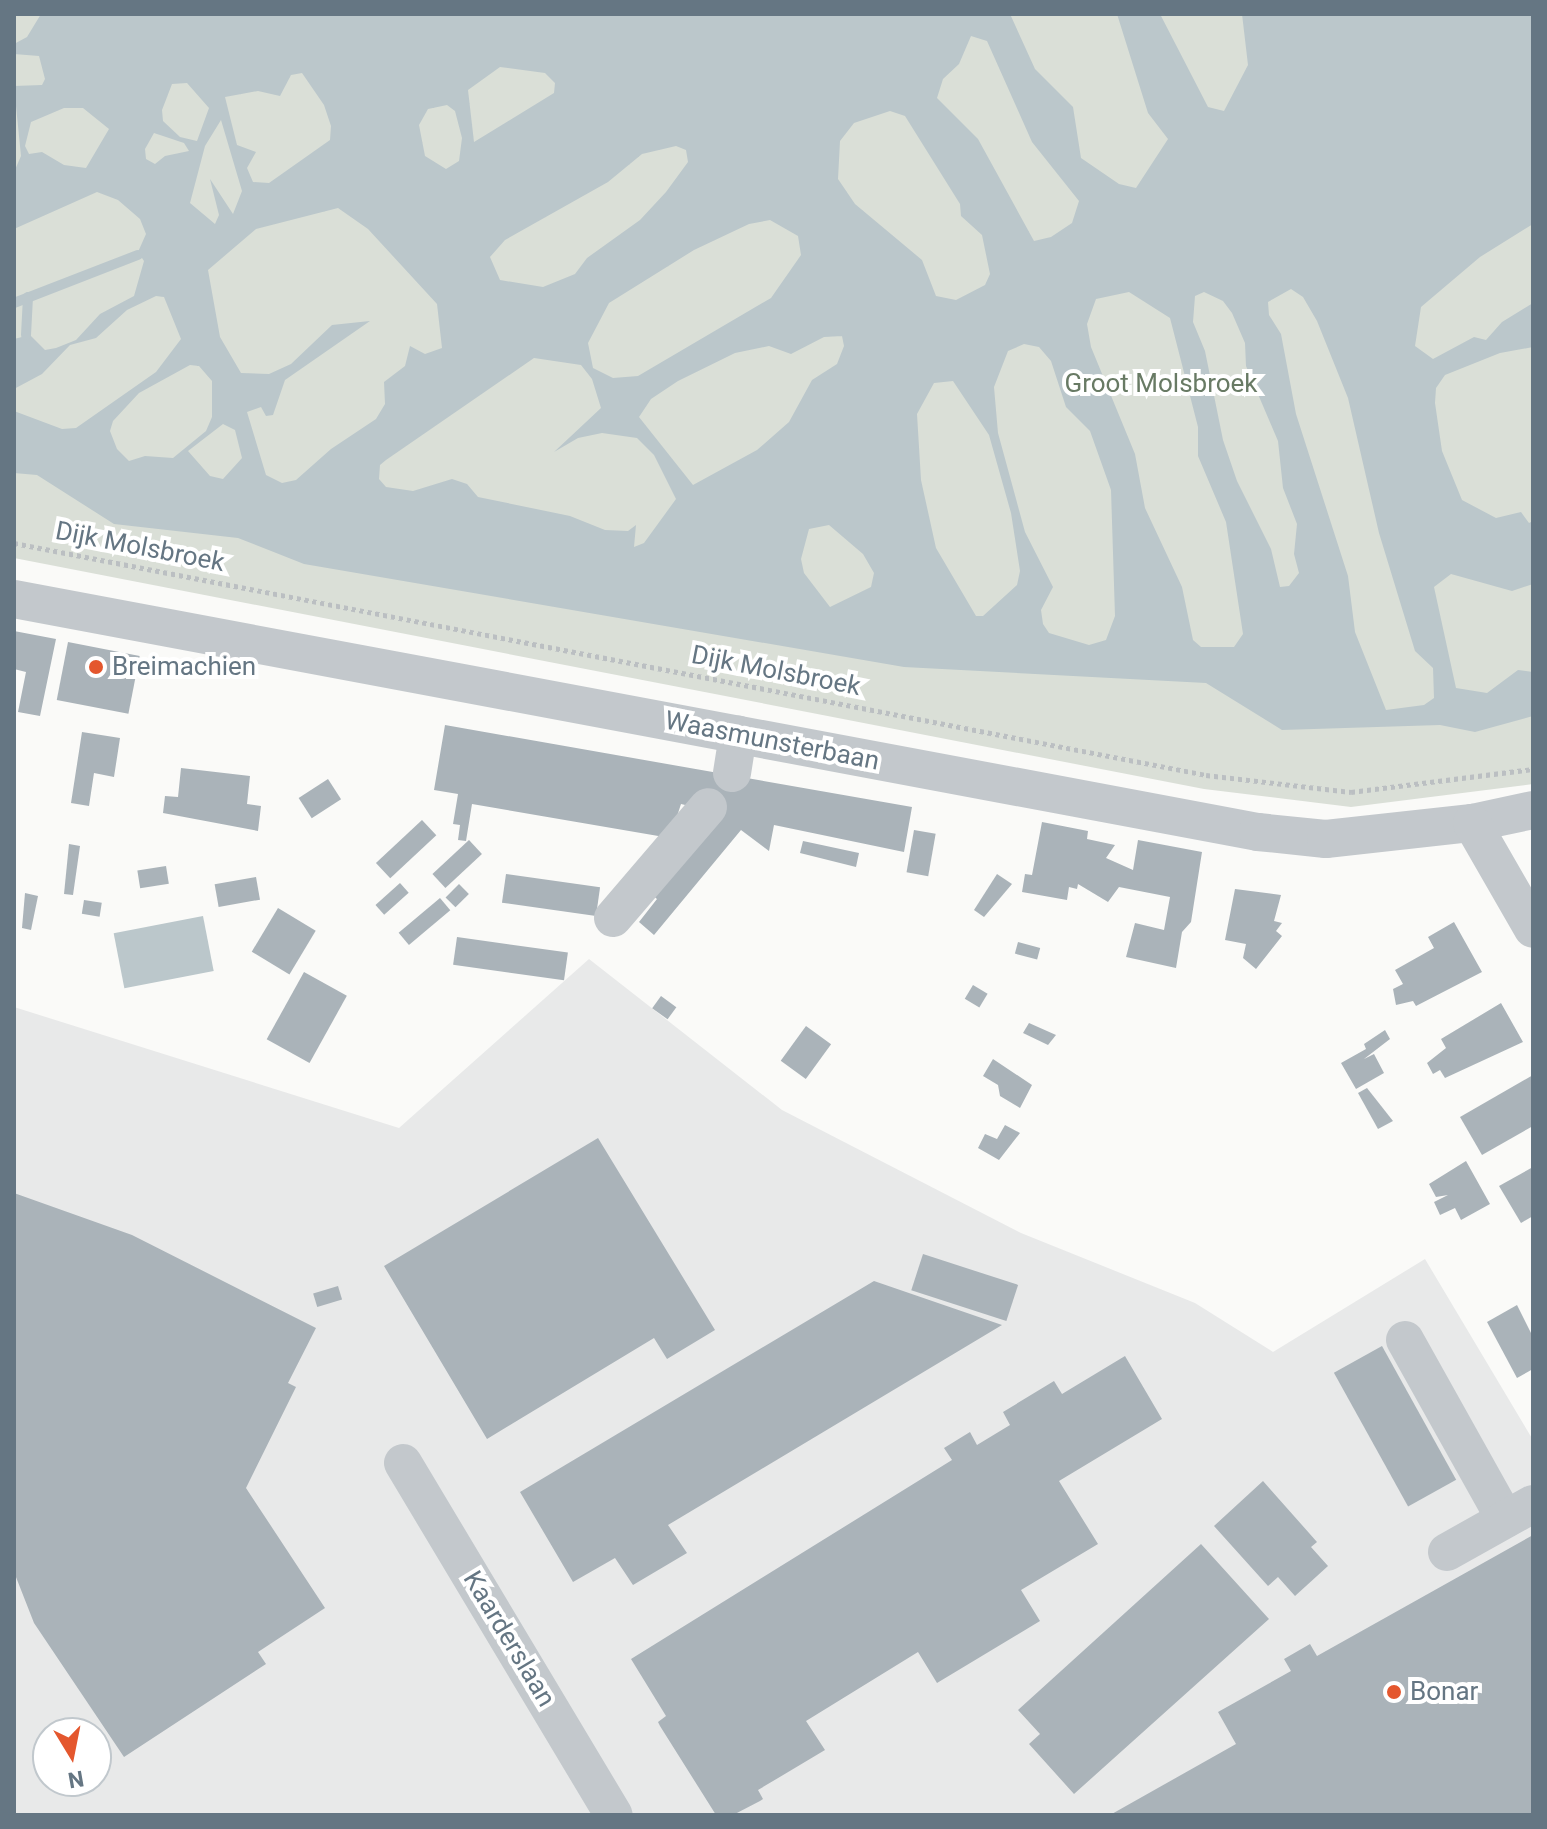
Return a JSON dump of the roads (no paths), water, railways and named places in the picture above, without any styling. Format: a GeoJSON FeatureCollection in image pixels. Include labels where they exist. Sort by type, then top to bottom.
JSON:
{"type":"FeatureCollection","features":[{"type":"Feature","properties":{"kind":"street","name":"Waasmunsterbaan"},"geometry":{"type":"LineString","coordinates":[[14,599],[1258,832],[1326,839],[1472,823],[1533,810]]}},
{"type":"Feature","properties":{"kind":"street"},"geometry":{"type":"LineString","coordinates":[[732,773],[738,734]]}},
{"type":"Feature","properties":{"kind":"street"},"geometry":{"type":"LineString","coordinates":[[613,918],[708,807]]}},
{"type":"Feature","properties":{"kind":"street"},"geometry":{"type":"LineString","coordinates":[[1472,823],[1533,929]]}},
{"type":"Feature","properties":{"kind":"street"},"geometry":{"type":"LineString","coordinates":[[1405,1340],[1519,1512],[1447,1552]]}},
{"type":"Feature","properties":{"kind":"street","name":"Kaarderslaan"},"geometry":{"type":"LineString","coordinates":[[403,1463],[614,1815]]}},
{"type":"Feature","properties":{"kind":"waterway"},"geometry":{"type":"LineString","coordinates":[[14,303],[138,255]]}},
{"type":"Feature","properties":{"kind":"waterway"},"geometry":{"type":"LineString","coordinates":[[26,335],[28,297]]}},
{"type":"Feature","properties":{"kind":"place","name":"Breimachien"},"geometry":{"type":"Point","coordinates":[96,667]}},
{"type":"Feature","properties":{"kind":"place","name":"Bonar"},"geometry":{"type":"Point","coordinates":[1394,1692]}},
{"type":"Feature","properties":{"kind":"park label","name":"Groot Molsbroek"},"geometry":{"type":"Point","coordinates":[1161,384]}}]}
